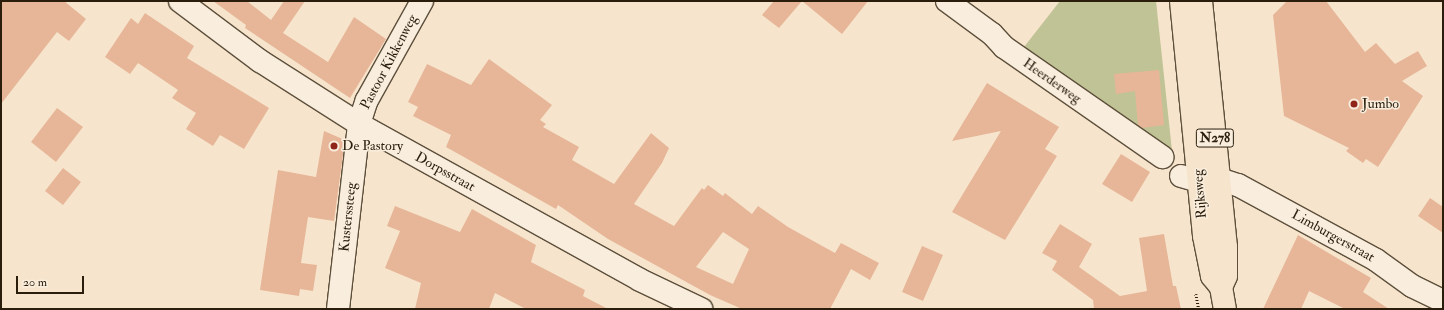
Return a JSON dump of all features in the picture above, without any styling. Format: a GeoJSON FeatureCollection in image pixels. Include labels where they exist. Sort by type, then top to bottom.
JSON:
{"type":"FeatureCollection","features":[{"type":"Feature","properties":{"kind":"main road","name":"Rijksweg"},"geometry":{"type":"LineString","coordinates":[[1181,1],[1200,179],[1226,247],[1226,276],[1221,287],[1225,309]]}},
{"type":"Feature","properties":{"kind":"main road","name":"Rijksweg"},"geometry":{"type":"LineString","coordinates":[[1200,179],[1201,1]]}},
{"type":"Feature","properties":{"kind":"street","name":"Dorpsstraat"},"geometry":{"type":"LineString","coordinates":[[180,1],[260,62],[359,124],[640,280],[702,309]]}},
{"type":"Feature","properties":{"kind":"street","name":"Pastoor Kikkenweg"},"geometry":{"type":"LineString","coordinates":[[359,124],[367,100],[422,1]]}},
{"type":"Feature","properties":{"kind":"street","name":"Heerderweg"},"geometry":{"type":"LineString","coordinates":[[947,1],[992,34],[1004,47],[1162,157]]}},
{"type":"Feature","properties":{"kind":"street","name":"Kusterssteeg"},"geometry":{"type":"LineString","coordinates":[[338,309],[359,124]]}},
{"type":"Feature","properties":{"kind":"street","name":"Limburgerstraat"},"geometry":{"type":"LineString","coordinates":[[1200,179],[1238,185],[1287,210],[1376,260],[1412,286],[1443,301]]}},
{"type":"Feature","properties":{"kind":"green space"},"geometry":{"type":"Polygon","coordinates":[[[1060,1],[1156,1],[1172,151],[1024,47],[1060,1]]]}},
{"type":"Feature","properties":{"kind":"building"},"geometry":{"type":"Polygon","coordinates":[[[1,1],[64,1],[86,19],[69,41],[57,32],[1,104],[1,1]]]}},
{"type":"Feature","properties":{"kind":"building"},"geometry":{"type":"Polygon","coordinates":[[[213,1],[247,1],[271,20],[284,1],[305,1],[283,33],[328,62],[354,17],[386,39],[350,98],[245,28],[246,25],[213,1]]]}},
{"type":"Feature","properties":{"kind":"building"},"geometry":{"type":"Polygon","coordinates":[[[774,1],[802,1],[779,28],[762,15],[774,1]]]}},
{"type":"Feature","properties":{"kind":"building"},"geometry":{"type":"Polygon","coordinates":[[[802,1],[868,1],[842,34],[802,1]]]}},
{"type":"Feature","properties":{"kind":"building"},"geometry":{"type":"Polygon","coordinates":[[[1287,1],[1326,1],[1365,52],[1376,43],[1395,64],[1418,51],[1427,66],[1402,81],[1423,96],[1378,167],[1366,159],[1363,163],[1346,151],[1349,148],[1284,116],[1273,15],[1287,1]]]}},
{"type":"Feature","properties":{"kind":"building"},"geometry":{"type":"Polygon","coordinates":[[[145,13],[194,46],[187,58],[269,108],[244,149],[220,135],[213,146],[186,129],[196,113],[172,98],[178,90],[138,63],[130,74],[105,57],[131,18],[138,24],[145,13]]]}},
{"type":"Feature","properties":{"kind":"building"},"geometry":{"type":"Polygon","coordinates":[[[489,59],[552,105],[540,120],[546,124],[543,127],[579,147],[572,160],[614,184],[651,133],[669,148],[662,163],[634,204],[674,226],[702,188],[704,190],[708,185],[723,196],[725,193],[752,214],[758,206],[788,227],[835,253],[841,243],[879,263],[870,280],[851,269],[830,309],[742,309],[710,295],[608,239],[558,205],[556,209],[446,147],[451,135],[413,116],[418,107],[408,102],[427,64],[471,85],[489,59]],[[723,232],[696,267],[733,284],[749,249],[723,232]]]}},
{"type":"Feature","properties":{"kind":"building"},"geometry":{"type":"Polygon","coordinates":[[[1159,70],[1164,125],[1142,128],[1138,125],[1135,91],[1116,94],[1114,74],[1159,70]]]}},
{"type":"Feature","properties":{"kind":"building"},"geometry":{"type":"Polygon","coordinates":[[[987,83],[1059,127],[1045,149],[1057,156],[1005,240],[952,212],[1001,131],[952,141],[987,83]]]}},
{"type":"Feature","properties":{"kind":"building"},"geometry":{"type":"Polygon","coordinates":[[[57,108],[83,127],[56,162],[31,142],[57,108]]]}},
{"type":"Feature","properties":{"kind":"building"},"geometry":{"type":"Polygon","coordinates":[[[324,131],[345,140],[334,221],[308,217],[301,263],[317,265],[313,291],[300,289],[299,296],[260,290],[278,170],[316,177],[324,131]]]}},
{"type":"Feature","properties":{"kind":"building"},"geometry":{"type":"Polygon","coordinates":[[[1121,154],[1150,172],[1132,202],[1102,184],[1121,154]]]}},
{"type":"Feature","properties":{"kind":"building"},"geometry":{"type":"Polygon","coordinates":[[[63,168],[81,182],[63,205],[45,191],[63,168]]]}},
{"type":"Feature","properties":{"kind":"building"},"geometry":{"type":"Polygon","coordinates":[[[1430,198],[1443,207],[1443,233],[1418,216],[1430,198]]]}},
{"type":"Feature","properties":{"kind":"building"},"geometry":{"type":"Polygon","coordinates":[[[395,206],[460,232],[472,209],[536,245],[531,262],[585,290],[583,296],[608,309],[526,309],[495,293],[489,309],[415,309],[421,283],[385,268],[400,231],[387,226],[395,206]]]}},
{"type":"Feature","properties":{"kind":"building"},"geometry":{"type":"Polygon","coordinates":[[[1060,224],[1092,244],[1079,267],[1120,296],[1147,291],[1139,238],[1164,234],[1173,286],[1176,286],[1181,309],[1094,309],[1093,300],[1052,270],[1057,261],[1042,253],[1060,224]]]}},
{"type":"Feature","properties":{"kind":"building"},"geometry":{"type":"Polygon","coordinates":[[[1298,235],[1371,278],[1363,292],[1389,309],[1345,309],[1309,291],[1301,309],[1263,309],[1298,235]]]}},
{"type":"Feature","properties":{"kind":"building"},"geometry":{"type":"Polygon","coordinates":[[[922,246],[943,255],[923,301],[902,292],[922,246]]]}},
{"type":"Feature","properties":{"kind":"place","name":"Jumbo"},"geometry":{"type":"Point","coordinates":[1354,104]}},
{"type":"Feature","properties":{"kind":"place","name":"De Pastory"},"geometry":{"type":"Point","coordinates":[334,146]}}]}
